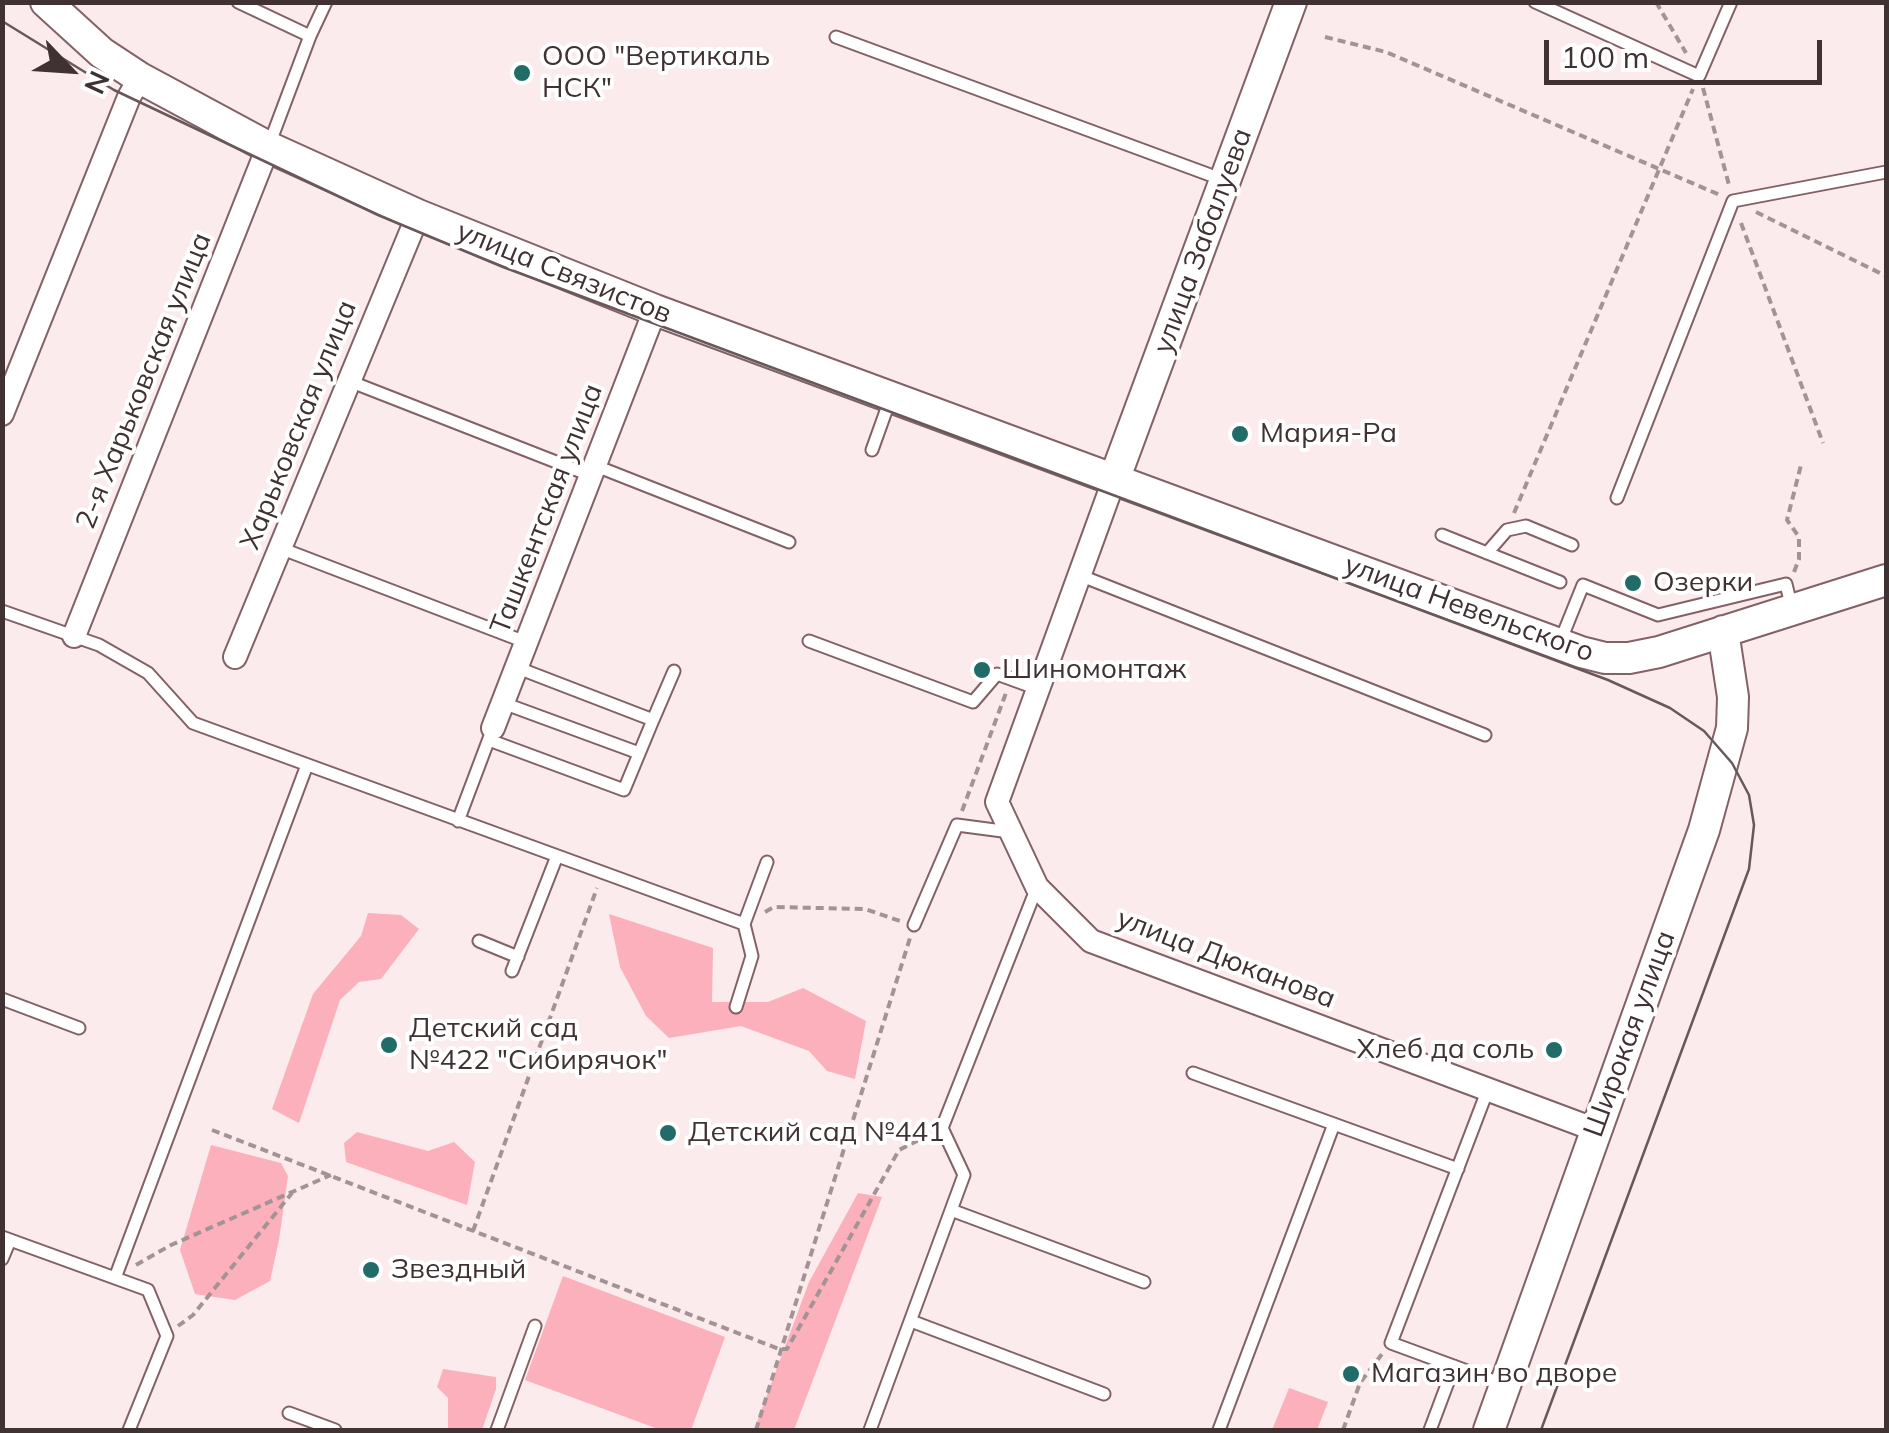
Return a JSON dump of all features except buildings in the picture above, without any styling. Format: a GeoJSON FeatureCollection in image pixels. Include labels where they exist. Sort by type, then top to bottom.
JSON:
{"type":"FeatureCollection","features":[{"type":"Feature","properties":{"kind":"street","name":"улица Связистов"},"geometry":{"type":"LineString","coordinates":[[46,2],[102,52],[140,78],[268,147],[418,215],[655,310],[1114,480]]}},
{"type":"Feature","properties":{"kind":"street","name":"улица Забалуева"},"geometry":{"type":"LineString","coordinates":[[1114,480],[1291,2]]}},
{"type":"Feature","properties":{"kind":"street"},"geometry":{"type":"LineString","coordinates":[[2,414],[129,96],[140,78]]}},
{"type":"Feature","properties":{"kind":"street","name":"2-я Харьковская улица"},"geometry":{"type":"LineString","coordinates":[[74,636],[268,147]]}},
{"type":"Feature","properties":{"kind":"street","name":"Харьковская улица"},"geometry":{"type":"LineString","coordinates":[[235,658],[418,215]]}},
{"type":"Feature","properties":{"kind":"street","name":"Ташкентская улица"},"geometry":{"type":"LineString","coordinates":[[491,734],[655,310]]}},
{"type":"Feature","properties":{"kind":"street","name":"улица Дюканова"},"geometry":{"type":"LineString","coordinates":[[1114,480],[998,802],[1037,887],[1091,941],[1596,1130]]}},
{"type":"Feature","properties":{"kind":"street","name":"улица Невельского"},"geometry":{"type":"LineString","coordinates":[[1114,480],[1605,658],[1660,652],[1723,630],[1789,597],[1886,580]]}},
{"type":"Feature","properties":{"kind":"street","name":"Широкая улица"},"geometry":{"type":"LineString","coordinates":[[1489,1430],[1704,830],[1732,728],[1733,697],[1723,630]]}},
{"type":"Feature","properties":{"kind":"lane"},"geometry":{"type":"LineString","coordinates":[[238,2],[310,36]]}},
{"type":"Feature","properties":{"kind":"lane"},"geometry":{"type":"LineString","coordinates":[[268,147],[326,2]]}},
{"type":"Feature","properties":{"kind":"lane"},"geometry":{"type":"LineString","coordinates":[[1535,2],[1699,76],[1731,2]]}},
{"type":"Feature","properties":{"kind":"lane"},"geometry":{"type":"LineString","coordinates":[[1572,16],[1577,2]]}},
{"type":"Feature","properties":{"kind":"lane"},"geometry":{"type":"LineString","coordinates":[[836,37],[1225,180]]}},
{"type":"Feature","properties":{"kind":"lane"},"geometry":{"type":"LineString","coordinates":[[1617,498],[1733,201],[1886,172]]}},
{"type":"Feature","properties":{"kind":"lane"},"geometry":{"type":"LineString","coordinates":[[349,381],[789,542]]}},
{"type":"Feature","properties":{"kind":"lane"},"geometry":{"type":"LineString","coordinates":[[872,450],[892,397]]}},
{"type":"Feature","properties":{"kind":"lane"},"geometry":{"type":"LineString","coordinates":[[1488,553],[1507,530],[1526,526],[1572,545]]}},
{"type":"Feature","properties":{"kind":"lane"},"geometry":{"type":"LineString","coordinates":[[1442,534],[1560,582]]}},
{"type":"Feature","properties":{"kind":"lane"},"geometry":{"type":"LineString","coordinates":[[280,548],[528,643]]}},
{"type":"Feature","properties":{"kind":"lane"},"geometry":{"type":"LineString","coordinates":[[1080,575],[1485,735]]}},
{"type":"Feature","properties":{"kind":"lane"},"geometry":{"type":"LineString","coordinates":[[1559,644],[1584,585],[1658,616],[1789,597]]}},
{"type":"Feature","properties":{"kind":"lane"},"geometry":{"type":"LineString","coordinates":[[2,611],[99,645],[148,673],[193,724],[744,924]]}},
{"type":"Feature","properties":{"kind":"lane"},"geometry":{"type":"LineString","coordinates":[[809,641],[973,702],[997,674],[1038,689]]}},
{"type":"Feature","properties":{"kind":"lane"},"geometry":{"type":"LineString","coordinates":[[518,668],[652,720]]}},
{"type":"Feature","properties":{"kind":"lane"},"geometry":{"type":"LineString","coordinates":[[458,820],[491,734],[624,790],[674,671]]}},
{"type":"Feature","properties":{"kind":"lane"},"geometry":{"type":"LineString","coordinates":[[503,703],[639,753]]}},
{"type":"Feature","properties":{"kind":"lane"},"geometry":{"type":"LineString","coordinates":[[115,1278],[308,765]]}},
{"type":"Feature","properties":{"kind":"lane"},"geometry":{"type":"LineString","coordinates":[[914,926],[957,824],[1010,832]]}},
{"type":"Feature","properties":{"kind":"lane"},"geometry":{"type":"LineString","coordinates":[[512,971],[557,856]]}},
{"type":"Feature","properties":{"kind":"lane"},"geometry":{"type":"LineString","coordinates":[[736,1008],[752,956],[744,924],[767,862]]}},
{"type":"Feature","properties":{"kind":"lane"},"geometry":{"type":"LineString","coordinates":[[873,1430],[964,1175],[942,1128],[1037,887]]}},
{"type":"Feature","properties":{"kind":"lane"},"geometry":{"type":"LineString","coordinates":[[479,942],[518,957]]}},
{"type":"Feature","properties":{"kind":"lane"},"geometry":{"type":"LineString","coordinates":[[2,1000],[79,1028]]}},
{"type":"Feature","properties":{"kind":"lane"},"geometry":{"type":"LineString","coordinates":[[1193,1074],[1458,1169]]}},
{"type":"Feature","properties":{"kind":"lane"},"geometry":{"type":"LineString","coordinates":[[1488,1089],[1391,1342],[1505,1385]]}},
{"type":"Feature","properties":{"kind":"lane"},"geometry":{"type":"LineString","coordinates":[[1219,1430],[1334,1124]]}},
{"type":"Feature","properties":{"kind":"lane"},"geometry":{"type":"LineString","coordinates":[[951,1210],[1144,1282]]}},
{"type":"Feature","properties":{"kind":"lane"},"geometry":{"type":"LineString","coordinates":[[2,1259],[6,1238],[148,1290],[167,1336],[134,1429]]}},
{"type":"Feature","properties":{"kind":"lane"},"geometry":{"type":"LineString","coordinates":[[911,1320],[1104,1394]]}},
{"type":"Feature","properties":{"kind":"lane"},"geometry":{"type":"LineString","coordinates":[[496,1430],[536,1326]]}},
{"type":"Feature","properties":{"kind":"lane"},"geometry":{"type":"LineString","coordinates":[[1430,1430],[1454,1366]]}},
{"type":"Feature","properties":{"kind":"lane"},"geometry":{"type":"LineString","coordinates":[[288,1414],[335,1430]]}},
{"type":"Feature","properties":{"kind":"path"},"geometry":{"type":"LineString","coordinates":[[1325,37],[1386,52],[1733,201],[1886,276]]}},
{"type":"Feature","properties":{"kind":"path"},"geometry":{"type":"LineString","coordinates":[[1507,530],[1699,76]]}},
{"type":"Feature","properties":{"kind":"path"},"geometry":{"type":"LineString","coordinates":[[1789,597],[1799,559],[1799,538],[1787,520],[1801,465]]}},
{"type":"Feature","properties":{"kind":"path"},"geometry":{"type":"LineString","coordinates":[[957,824],[1011,680]]}},
{"type":"Feature","properties":{"kind":"path"},"geometry":{"type":"LineString","coordinates":[[473,1231],[602,872]]}},
{"type":"Feature","properties":{"kind":"path"},"geometry":{"type":"LineString","coordinates":[[744,924],[774,907],[865,909],[914,926],[756,1430]]}},
{"type":"Feature","properties":{"kind":"path"},"geometry":{"type":"LineString","coordinates":[[212,1130],[779,1350],[788,1349],[900,1150],[942,1128]]}},
{"type":"Feature","properties":{"kind":"path"},"geometry":{"type":"LineString","coordinates":[[115,1278],[171,1245],[331,1175]]}},
{"type":"Feature","properties":{"kind":"path"},"geometry":{"type":"LineString","coordinates":[[167,1336],[193,1315],[294,1191]]}},
{"type":"Feature","properties":{"kind":"path"},"geometry":{"type":"LineString","coordinates":[[1343,1430],[1360,1382],[1391,1342]]}},
{"type":"Feature","properties":{"kind":"shaded area"},"geometry":{"type":"Polygon","coordinates":[[[368,913],[401,915],[419,929],[381,979],[359,982],[340,1000],[299,1123],[272,1109],[313,994],[361,936],[368,913]]]}},
{"type":"Feature","properties":{"kind":"shaded area"},"geometry":{"type":"Polygon","coordinates":[[[609,914],[713,948],[712,1002],[768,1002],[803,988],[866,1021],[855,1079],[827,1071],[809,1051],[741,1026],[669,1038],[646,1016],[620,967],[609,914]]]}},
{"type":"Feature","properties":{"kind":"shaded area"},"geometry":{"type":"Polygon","coordinates":[[[357,1132],[428,1151],[454,1142],[475,1162],[467,1205],[346,1162],[344,1143],[357,1132]]]}},
{"type":"Feature","properties":{"kind":"shaded area"},"geometry":{"type":"Polygon","coordinates":[[[211,1145],[281,1163],[288,1176],[270,1281],[235,1300],[195,1294],[180,1250],[211,1145]]]}},
{"type":"Feature","properties":{"kind":"shaded area"},"geometry":{"type":"Polygon","coordinates":[[[858,1193],[882,1197],[794,1430],[754,1430],[809,1282],[858,1193]]]}},
{"type":"Feature","properties":{"kind":"shaded area"},"geometry":{"type":"Polygon","coordinates":[[[563,1276],[725,1337],[691,1430],[661,1430],[525,1380],[563,1276]]]}},
{"type":"Feature","properties":{"kind":"shaded area"},"geometry":{"type":"Polygon","coordinates":[[[443,1369],[496,1377],[496,1389],[482,1430],[448,1430],[448,1398],[437,1387],[443,1369]]]}},
{"type":"Feature","properties":{"kind":"shaded area"},"geometry":{"type":"Polygon","coordinates":[[[1289,1388],[1328,1402],[1317,1430],[1272,1430],[1289,1388]]]}},
{"type":"Feature","properties":{"kind":"tram line"},"geometry":{"type":"LineString","coordinates":[[2,21],[114,90],[378,215],[503,267],[1608,680],[1670,708],[1704,731],[1732,763],[1749,795],[1754,825],[1749,869],[1541,1430]]}},
{"type":"Feature","properties":{"kind":"place","name":"ООО \"Вертикаль НСК\""},"geometry":{"type":"Point","coordinates":[522,73]}},
{"type":"Feature","properties":{"kind":"place","name":"Мария-Ра"},"geometry":{"type":"Point","coordinates":[1240,434]}},
{"type":"Feature","properties":{"kind":"place","name":"Озерки"},"geometry":{"type":"Point","coordinates":[1633,583]}},
{"type":"Feature","properties":{"kind":"place","name":"Шиномонтаж"},"geometry":{"type":"Point","coordinates":[982,670]}},
{"type":"Feature","properties":{"kind":"place","name":"Детский сад №422 \"Сибирячок\""},"geometry":{"type":"Point","coordinates":[389,1045]}},
{"type":"Feature","properties":{"kind":"place","name":"Хлеб да соль"},"geometry":{"type":"Point","coordinates":[1554,1050]}},
{"type":"Feature","properties":{"kind":"place","name":"Детский сад №441"},"geometry":{"type":"Point","coordinates":[668,1133]}},
{"type":"Feature","properties":{"kind":"place","name":"Звездный"},"geometry":{"type":"Point","coordinates":[371,1270]}},
{"type":"Feature","properties":{"kind":"place","name":"Магазин во дворе"},"geometry":{"type":"Point","coordinates":[1351,1374]}}]}
